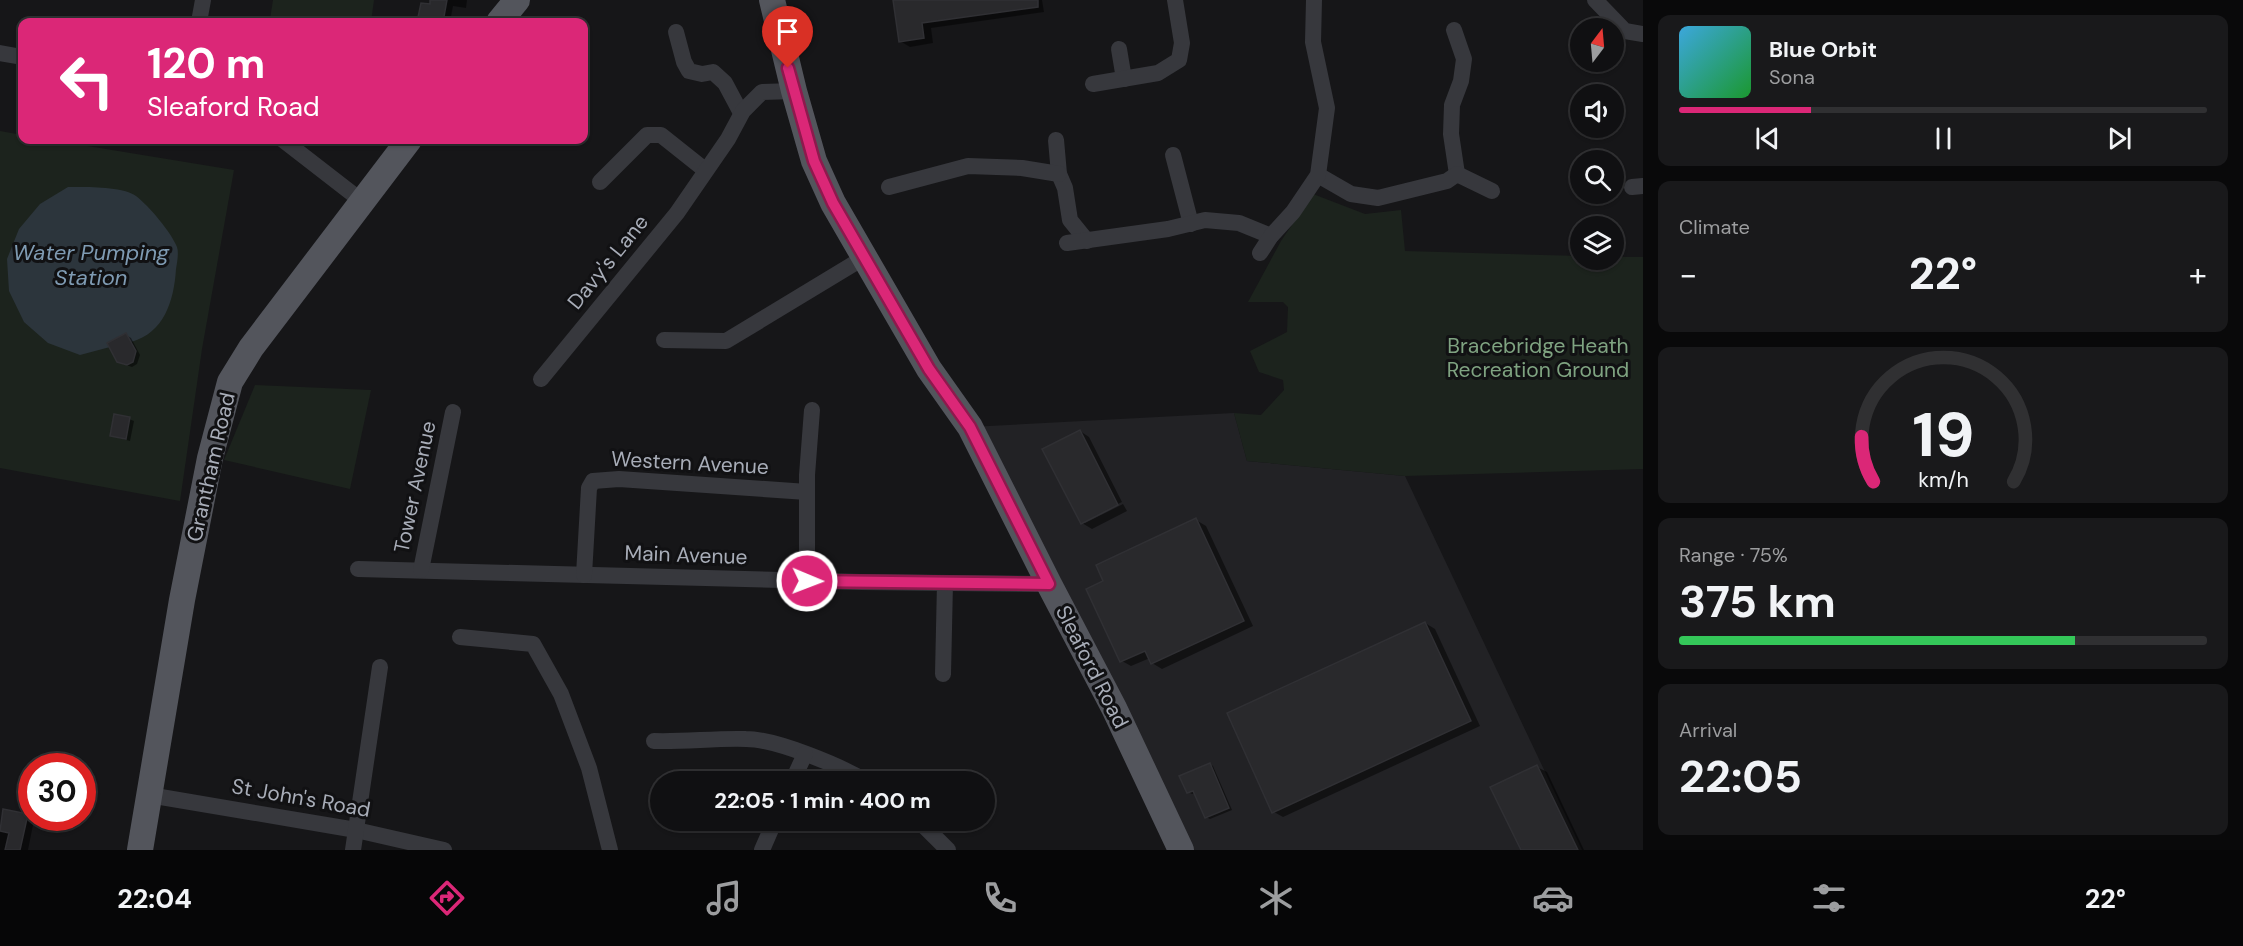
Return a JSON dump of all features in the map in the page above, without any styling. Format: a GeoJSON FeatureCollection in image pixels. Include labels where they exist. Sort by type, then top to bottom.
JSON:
{"type":"FeatureCollection","features":[{"type":"Feature","properties":{"kind":"main road"},"geometry":{"type":"LineString","coordinates":[[502,18],[517,0]]}},
{"type":"Feature","properties":{"kind":"main road","name":"Sleaford Road"},"geometry":{"type":"LineString","coordinates":[[772,0],[814,161],[833,203],[929,369],[970,427],[1114,708],[1181,850]]}},
{"type":"Feature","properties":{"kind":"main road","name":"Grantham Road"},"geometry":{"type":"LineString","coordinates":[[140,850],[182,600],[208,464],[230,382],[251,348],[406,144]]}},
{"type":"Feature","properties":{"kind":"street"},"geometry":{"type":"LineString","coordinates":[[200,18],[203,0]]}},
{"type":"Feature","properties":{"kind":"street"},"geometry":{"type":"LineString","coordinates":[[1093,84],[1158,73],[1179,60],[1182,44],[1175,0]]}},
{"type":"Feature","properties":{"kind":"street"},"geometry":{"type":"LineString","coordinates":[[1260,253],[1271,236],[1293,212],[1318,175],[1327,108],[1313,42],[1314,0]]}},
{"type":"Feature","properties":{"kind":"street"},"geometry":{"type":"LineString","coordinates":[[1595,0],[1625,31],[1643,34]]}},
{"type":"Feature","properties":{"kind":"street"},"geometry":{"type":"LineString","coordinates":[[1454,30],[1464,59],[1461,81],[1452,105],[1451,134],[1457,174]]}},
{"type":"Feature","properties":{"kind":"street"},"geometry":{"type":"LineString","coordinates":[[676,32],[684,62],[689,71],[702,74],[713,72],[725,83],[741,113]]}},
{"type":"Feature","properties":{"kind":"street"},"geometry":{"type":"LineString","coordinates":[[1119,49],[1124,79]]}},
{"type":"Feature","properties":{"kind":"street"},"geometry":{"type":"LineString","coordinates":[[0,53],[18,56]]}},
{"type":"Feature","properties":{"kind":"street","name":"Davy's Lane"},"geometry":{"type":"LineString","coordinates":[[541,379],[677,213],[728,138],[741,113],[762,92],[794,91]]}},
{"type":"Feature","properties":{"kind":"street"},"geometry":{"type":"LineString","coordinates":[[600,182],[647,135],[661,135],[705,170]]}},
{"type":"Feature","properties":{"kind":"street"},"geometry":{"type":"LineString","coordinates":[[1056,140],[1059,174],[1065,188],[1070,220],[1087,242]]}},
{"type":"Feature","properties":{"kind":"street"},"geometry":{"type":"LineString","coordinates":[[288,144],[363,202]]}},
{"type":"Feature","properties":{"kind":"street"},"geometry":{"type":"LineString","coordinates":[[1173,155],[1191,224]]}},
{"type":"Feature","properties":{"kind":"street"},"geometry":{"type":"LineString","coordinates":[[889,186],[968,166],[1022,168],[1059,174]]}},
{"type":"Feature","properties":{"kind":"street"},"geometry":{"type":"LineString","coordinates":[[1318,175],[1351,194],[1378,198],[1448,181],[1457,174]]}},
{"type":"Feature","properties":{"kind":"street"},"geometry":{"type":"LineString","coordinates":[[1457,174],[1492,191]]}},
{"type":"Feature","properties":{"kind":"street"},"geometry":{"type":"LineString","coordinates":[[1067,243],[1168,229],[1205,220],[1239,223],[1271,236]]}},
{"type":"Feature","properties":{"kind":"street"},"geometry":{"type":"LineString","coordinates":[[664,340],[726,341],[865,257]]}},
{"type":"Feature","properties":{"kind":"street"},"geometry":{"type":"LineString","coordinates":[[807,581],[807,492],[812,410]]}},
{"type":"Feature","properties":{"kind":"street","name":"Tower Avenue"},"geometry":{"type":"LineString","coordinates":[[421,570],[453,412]]}},
{"type":"Feature","properties":{"kind":"street","name":"Western Avenue"},"geometry":{"type":"LineString","coordinates":[[584,575],[589,488],[593,481],[620,479],[807,492]]}},
{"type":"Feature","properties":{"kind":"street","name":"Main Avenue"},"geometry":{"type":"LineString","coordinates":[[358,569],[807,581],[1049,584]]}},
{"type":"Feature","properties":{"kind":"street"},"geometry":{"type":"LineString","coordinates":[[943,674],[945,583]]}},
{"type":"Feature","properties":{"kind":"street"},"geometry":{"type":"LineString","coordinates":[[460,637],[533,644],[561,694],[590,768],[610,850]]}},
{"type":"Feature","properties":{"kind":"street"},"geometry":{"type":"LineString","coordinates":[[353,850],[380,667]]}},
{"type":"Feature","properties":{"kind":"street"},"geometry":{"type":"LineString","coordinates":[[654,741],[685,742],[748,738],[805,754],[849,771]]}},
{"type":"Feature","properties":{"kind":"street"},"geometry":{"type":"LineString","coordinates":[[797,771],[805,754]]}},
{"type":"Feature","properties":{"kind":"street","name":"St John's Road"},"geometry":{"type":"LineString","coordinates":[[149,795],[357,830],[444,850]]}},
{"type":"Feature","properties":{"kind":"street"},"geometry":{"type":"LineString","coordinates":[[762,850],[770,831]]}},
{"type":"Feature","properties":{"kind":"street"},"geometry":{"type":"LineString","coordinates":[[929,831],[948,850]]}},
{"type":"Feature","properties":{"kind":"shaded area"},"geometry":{"type":"Polygon","coordinates":[[[1234,413],[1247,461],[1405,476],[1582,850],[1181,850],[970,427],[1234,413]]]}},
{"type":"Feature","properties":{"kind":"green space"},"geometry":{"type":"Polygon","coordinates":[[[273,0],[374,0],[372,18],[270,18],[273,0]]]}},
{"type":"Feature","properties":{"kind":"green space"},"geometry":{"type":"Polygon","coordinates":[[[0,131],[18,134],[18,144],[75,144],[234,170],[202,349],[180,501],[0,468],[0,131]]]}},
{"type":"Feature","properties":{"kind":"green space","name":"Bracebridge Heath Recreation Ground"},"geometry":{"type":"Polygon","coordinates":[[[1313,194],[1365,214],[1401,210],[1405,251],[1570,256],[1570,270],[1624,270],[1624,257],[1643,257],[1643,469],[1405,476],[1247,461],[1234,413],[1261,415],[1284,390],[1283,380],[1259,372],[1250,351],[1287,332],[1288,307],[1283,302],[1248,302],[1281,241],[1313,194]]]}},
{"type":"Feature","properties":{"kind":"green space"},"geometry":{"type":"Polygon","coordinates":[[[255,385],[371,390],[350,489],[224,460],[255,385]]]}},
{"type":"Feature","properties":{"kind":"water","name":"Water Pumping Station"},"geometry":{"type":"Polygon","coordinates":[[[68,187],[122,190],[136,196],[165,227],[178,252],[170,304],[152,331],[131,342],[126,333],[110,347],[80,355],[48,343],[24,322],[9,291],[7,259],[19,229],[40,204],[68,187]]]}},
{"type":"Feature","properties":{"kind":"building"},"geometry":{"type":"Polygon","coordinates":[[[430,0],[447,0],[444,18],[418,18],[421,3],[430,4],[430,0]]]}},
{"type":"Feature","properties":{"kind":"building"},"geometry":{"type":"Polygon","coordinates":[[[893,0],[1038,0],[1038,7],[922,23],[924,38],[899,42],[893,0]]]}},
{"type":"Feature","properties":{"kind":"building"},"geometry":{"type":"Polygon","coordinates":[[[126,333],[136,351],[133,362],[127,365],[117,362],[107,343],[126,333]]]}},
{"type":"Feature","properties":{"kind":"building"},"geometry":{"type":"Polygon","coordinates":[[[114,414],[130,417],[126,439],[110,436],[114,414]]]}},
{"type":"Feature","properties":{"kind":"building"},"geometry":{"type":"Polygon","coordinates":[[[1080,430],[1118,505],[1081,524],[1042,449],[1080,430]]]}},
{"type":"Feature","properties":{"kind":"building"},"geometry":{"type":"Polygon","coordinates":[[[1196,518],[1244,621],[1151,664],[1145,651],[1120,662],[1086,589],[1103,581],[1096,565],[1196,518]]]}},
{"type":"Feature","properties":{"kind":"building"},"geometry":{"type":"Polygon","coordinates":[[[1425,622],[1471,721],[1272,813],[1227,713],[1425,622]]]}},
{"type":"Feature","properties":{"kind":"building"},"geometry":{"type":"Polygon","coordinates":[[[1210,763],[1229,808],[1205,818],[1193,791],[1187,793],[1179,776],[1210,763]]]}},
{"type":"Feature","properties":{"kind":"building"},"geometry":{"type":"Polygon","coordinates":[[[1537,765],[1578,850],[1521,850],[1490,787],[1537,765]]]}},
{"type":"Feature","properties":{"kind":"building"},"geometry":{"type":"Polygon","coordinates":[[[3,809],[18,812],[18,831],[24,831],[20,850],[5,850],[9,833],[0,831],[3,809]]]}},
{"type":"Feature","properties":{"kind":"route"},"geometry":{"type":"LineString","coordinates":[[788,68],[814,161],[833,203],[929,369],[970,427],[1049,584],[807,581]]}}]}
